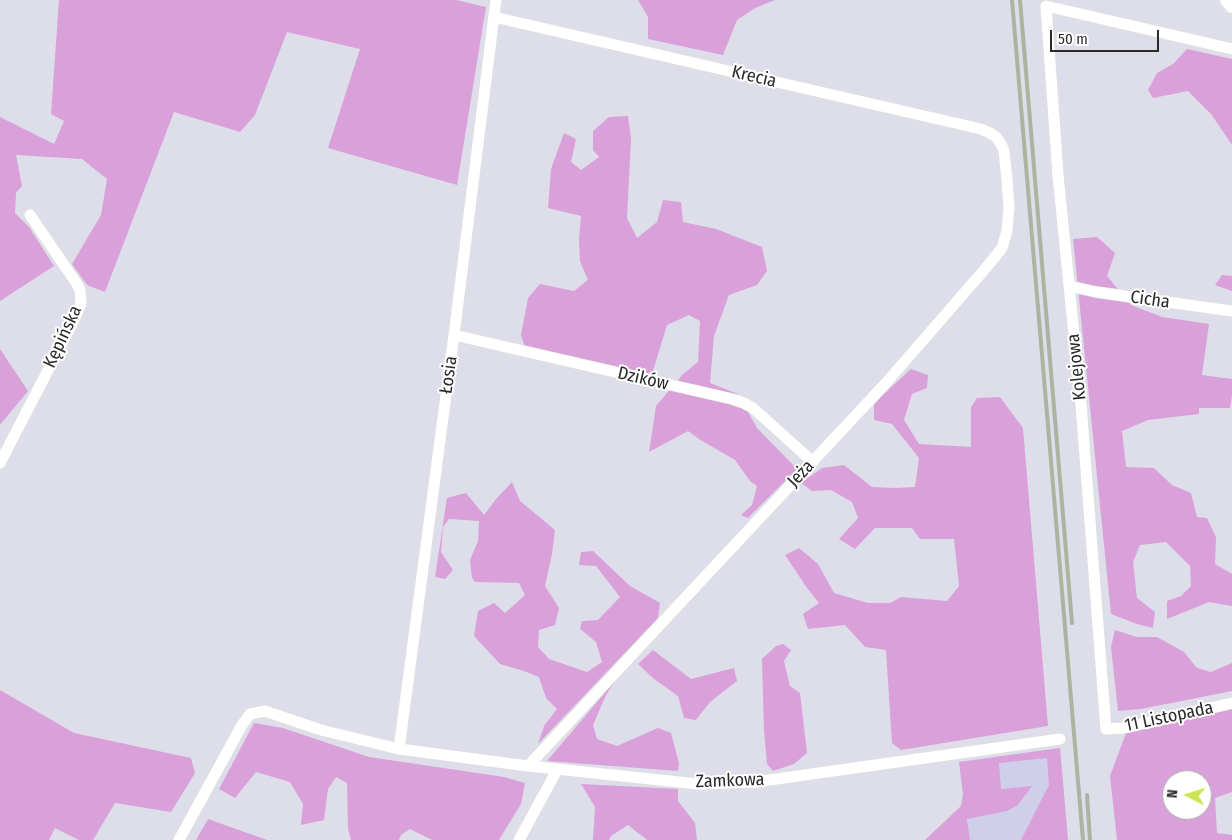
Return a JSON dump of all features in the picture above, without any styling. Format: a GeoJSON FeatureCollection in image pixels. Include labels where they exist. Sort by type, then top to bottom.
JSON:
{"type":"FeatureCollection","features":[{"type":"Feature","properties":{"kind":"street","name":"Łosia"},"geometry":{"type":"LineString","coordinates":[[399,749],[454,336],[496,0]]}},
{"type":"Feature","properties":{"kind":"street"},"geometry":{"type":"LineString","coordinates":[[1227,0],[1232,6]]}},
{"type":"Feature","properties":{"kind":"street","name":"Kolejowa"},"geometry":{"type":"LineString","coordinates":[[1106,729],[1081,405],[1057,166],[1046,6],[1232,49]]}},
{"type":"Feature","properties":{"kind":"street","name":"Krecia"},"geometry":{"type":"LineString","coordinates":[[494,17],[982,129],[996,137],[1004,151]]}},
{"type":"Feature","properties":{"kind":"street","name":"Jeża"},"geometry":{"type":"LineString","coordinates":[[528,766],[885,384],[985,270],[1002,248],[1007,231],[1008,180],[1004,151]]}},
{"type":"Feature","properties":{"kind":"street","name":"Kępińska"},"geometry":{"type":"LineString","coordinates":[[0,463],[81,303],[80,290],[77,284],[30,214]]}},
{"type":"Feature","properties":{"kind":"street","name":"Cicha"},"geometry":{"type":"LineString","coordinates":[[1069,286],[1096,292],[1232,311]]}},
{"type":"Feature","properties":{"kind":"street","name":"Dzików"},"geometry":{"type":"LineString","coordinates":[[454,336],[744,403],[753,408],[813,462]]}},
{"type":"Feature","properties":{"kind":"street","name":"11 Listopada"},"geometry":{"type":"LineString","coordinates":[[1106,729],[1124,728],[1232,703]]}},
{"type":"Feature","properties":{"kind":"street","name":"Zamkowa"},"geometry":{"type":"LineString","coordinates":[[179,840],[242,725],[250,714],[265,711],[321,730],[399,749],[557,770],[698,784],[755,782],[1060,739]]}},
{"type":"Feature","properties":{"kind":"street"},"geometry":{"type":"LineString","coordinates":[[519,840],[557,770]]}},
{"type":"Feature","properties":{"kind":"shaded area"},"geometry":{"type":"Polygon","coordinates":[[[59,0],[456,0],[486,7],[457,185],[328,148],[360,49],[287,32],[255,115],[240,132],[174,112],[105,292],[87,285],[72,264],[101,215],[107,179],[82,159],[16,155],[22,186],[16,193],[15,213],[29,227],[54,266],[0,301],[0,117],[54,144],[64,121],[51,114],[59,0]]]}},
{"type":"Feature","properties":{"kind":"shaded area"},"geometry":{"type":"Polygon","coordinates":[[[638,0],[775,0],[755,8],[737,20],[723,55],[648,39],[648,17],[638,0]]]}},
{"type":"Feature","properties":{"kind":"shaded area"},"geometry":{"type":"Polygon","coordinates":[[[1187,49],[1232,59],[1232,145],[1211,114],[1188,91],[1153,98],[1148,90],[1157,73],[1173,64],[1187,49]]]}},
{"type":"Feature","properties":{"kind":"shaded area"},"geometry":{"type":"Polygon","coordinates":[[[628,116],[631,139],[627,218],[637,238],[657,222],[663,200],[681,202],[683,222],[716,229],[762,247],[767,271],[757,285],[729,295],[714,336],[710,383],[738,394],[757,428],[797,469],[748,518],[741,515],[752,505],[757,486],[750,481],[735,460],[688,431],[649,452],[656,406],[683,374],[698,362],[700,321],[689,315],[667,325],[652,374],[525,347],[521,335],[528,298],[540,284],[574,291],[588,280],[580,261],[581,216],[548,208],[551,169],[564,133],[576,139],[571,162],[581,170],[599,157],[593,150],[593,131],[609,117],[628,116]]]}},
{"type":"Feature","properties":{"kind":"shaded area"},"geometry":{"type":"Polygon","coordinates":[[[1097,237],[1115,253],[1107,276],[1131,305],[1162,317],[1209,324],[1202,375],[1232,379],[1230,408],[1199,408],[1199,414],[1148,420],[1122,431],[1126,467],[1154,468],[1172,485],[1191,493],[1197,517],[1207,518],[1216,537],[1215,564],[1232,574],[1232,606],[1209,602],[1167,619],[1167,601],[1181,596],[1191,586],[1190,566],[1166,542],[1140,545],[1133,562],[1137,598],[1155,612],[1153,628],[1111,614],[1073,239],[1097,237]]]}},
{"type":"Feature","properties":{"kind":"shaded area"},"geometry":{"type":"Polygon","coordinates":[[[1222,275],[1232,276],[1232,291],[1215,285],[1222,275]]]}},
{"type":"Feature","properties":{"kind":"shaded area"},"geometry":{"type":"Polygon","coordinates":[[[0,349],[28,391],[0,425],[0,349]]]}},
{"type":"Feature","properties":{"kind":"shaded area"},"geometry":{"type":"Polygon","coordinates":[[[911,369],[928,375],[927,388],[912,394],[904,420],[919,444],[971,447],[971,407],[977,398],[1000,397],[1023,428],[1048,726],[901,750],[892,743],[886,650],[865,647],[845,625],[808,629],[803,614],[819,603],[785,555],[799,548],[818,564],[834,593],[868,603],[890,603],[901,597],[947,601],[959,586],[954,539],[920,539],[912,528],[875,528],[855,549],[839,539],[858,518],[852,502],[831,490],[812,491],[801,483],[822,468],[844,465],[872,487],[915,487],[919,458],[892,424],[874,420],[874,403],[911,369]]]}},
{"type":"Feature","properties":{"kind":"shaded area"},"geometry":{"type":"Polygon","coordinates":[[[512,482],[520,501],[555,530],[545,586],[559,608],[555,625],[539,630],[538,647],[549,659],[587,672],[602,662],[596,642],[580,629],[582,621],[598,620],[620,597],[596,566],[579,565],[581,552],[593,551],[630,586],[660,603],[658,618],[538,744],[544,726],[557,709],[546,698],[539,677],[500,664],[474,636],[478,611],[494,603],[505,613],[525,595],[519,583],[475,582],[472,578],[470,560],[478,541],[479,521],[449,519],[443,527],[441,552],[453,570],[445,579],[435,577],[447,498],[466,493],[484,515],[512,482]]]}},
{"type":"Feature","properties":{"kind":"shaded area"},"geometry":{"type":"Polygon","coordinates":[[[1115,630],[1137,637],[1157,637],[1184,652],[1197,668],[1211,672],[1232,663],[1232,691],[1141,709],[1118,711],[1111,647],[1115,630]]]}},
{"type":"Feature","properties":{"kind":"shaded area"},"geometry":{"type":"Polygon","coordinates":[[[783,644],[791,650],[784,661],[790,686],[800,693],[807,753],[794,764],[773,771],[767,764],[762,659],[776,646],[783,644]]]}},
{"type":"Feature","properties":{"kind":"shaded area"},"geometry":{"type":"Polygon","coordinates":[[[653,650],[691,679],[734,668],[737,681],[710,702],[696,720],[684,718],[678,696],[654,679],[638,664],[653,650]]]}},
{"type":"Feature","properties":{"kind":"shaded area"},"geometry":{"type":"Polygon","coordinates":[[[615,681],[606,695],[593,725],[597,739],[617,746],[658,728],[671,733],[679,763],[678,771],[547,761],[615,681]]]}},
{"type":"Feature","properties":{"kind":"shaded area"},"geometry":{"type":"Polygon","coordinates":[[[0,690],[74,733],[191,758],[195,773],[171,812],[115,803],[93,840],[79,840],[55,828],[49,840],[0,840],[0,690]]]}},
{"type":"Feature","properties":{"kind":"shaded area"},"geometry":{"type":"Polygon","coordinates":[[[1232,708],[1232,792],[1215,798],[1217,833],[1232,835],[1232,840],[1117,840],[1110,776],[1126,733],[1232,708]]]}},
{"type":"Feature","properties":{"kind":"shaded area"},"geometry":{"type":"Polygon","coordinates":[[[254,723],[283,728],[369,757],[504,777],[525,783],[521,804],[499,840],[432,840],[410,829],[401,835],[399,840],[351,840],[348,829],[347,783],[336,777],[328,789],[324,820],[301,825],[303,804],[290,782],[256,772],[235,798],[219,789],[254,723]]]}},
{"type":"Feature","properties":{"kind":"shaded area"},"geometry":{"type":"Polygon","coordinates":[[[1060,748],[1068,840],[970,840],[959,762],[1060,748]]]}},
{"type":"Feature","properties":{"kind":"shaded area"},"geometry":{"type":"Polygon","coordinates":[[[1060,748],[1068,840],[1021,840],[1049,785],[1047,758],[999,763],[1001,789],[1032,786],[1018,805],[1007,811],[967,819],[970,840],[925,840],[961,806],[963,794],[959,762],[1060,748]]]}},
{"type":"Feature","properties":{"kind":"shaded area"},"geometry":{"type":"Polygon","coordinates":[[[581,784],[678,789],[678,801],[695,823],[697,840],[647,840],[628,825],[611,836],[609,840],[593,840],[595,807],[581,784]]]}},
{"type":"Feature","properties":{"kind":"shaded area"},"geometry":{"type":"Polygon","coordinates":[[[208,819],[267,840],[196,840],[208,819]]]}},
{"type":"Feature","properties":{"kind":"railway"},"geometry":{"type":"LineString","coordinates":[[1012,0],[1083,840]]}},
{"type":"Feature","properties":{"kind":"railway"},"geometry":{"type":"LineString","coordinates":[[1020,0],[1072,623]]}},
{"type":"Feature","properties":{"kind":"railway"},"geometry":{"type":"LineString","coordinates":[[1087,795],[1090,840]]}}]}
